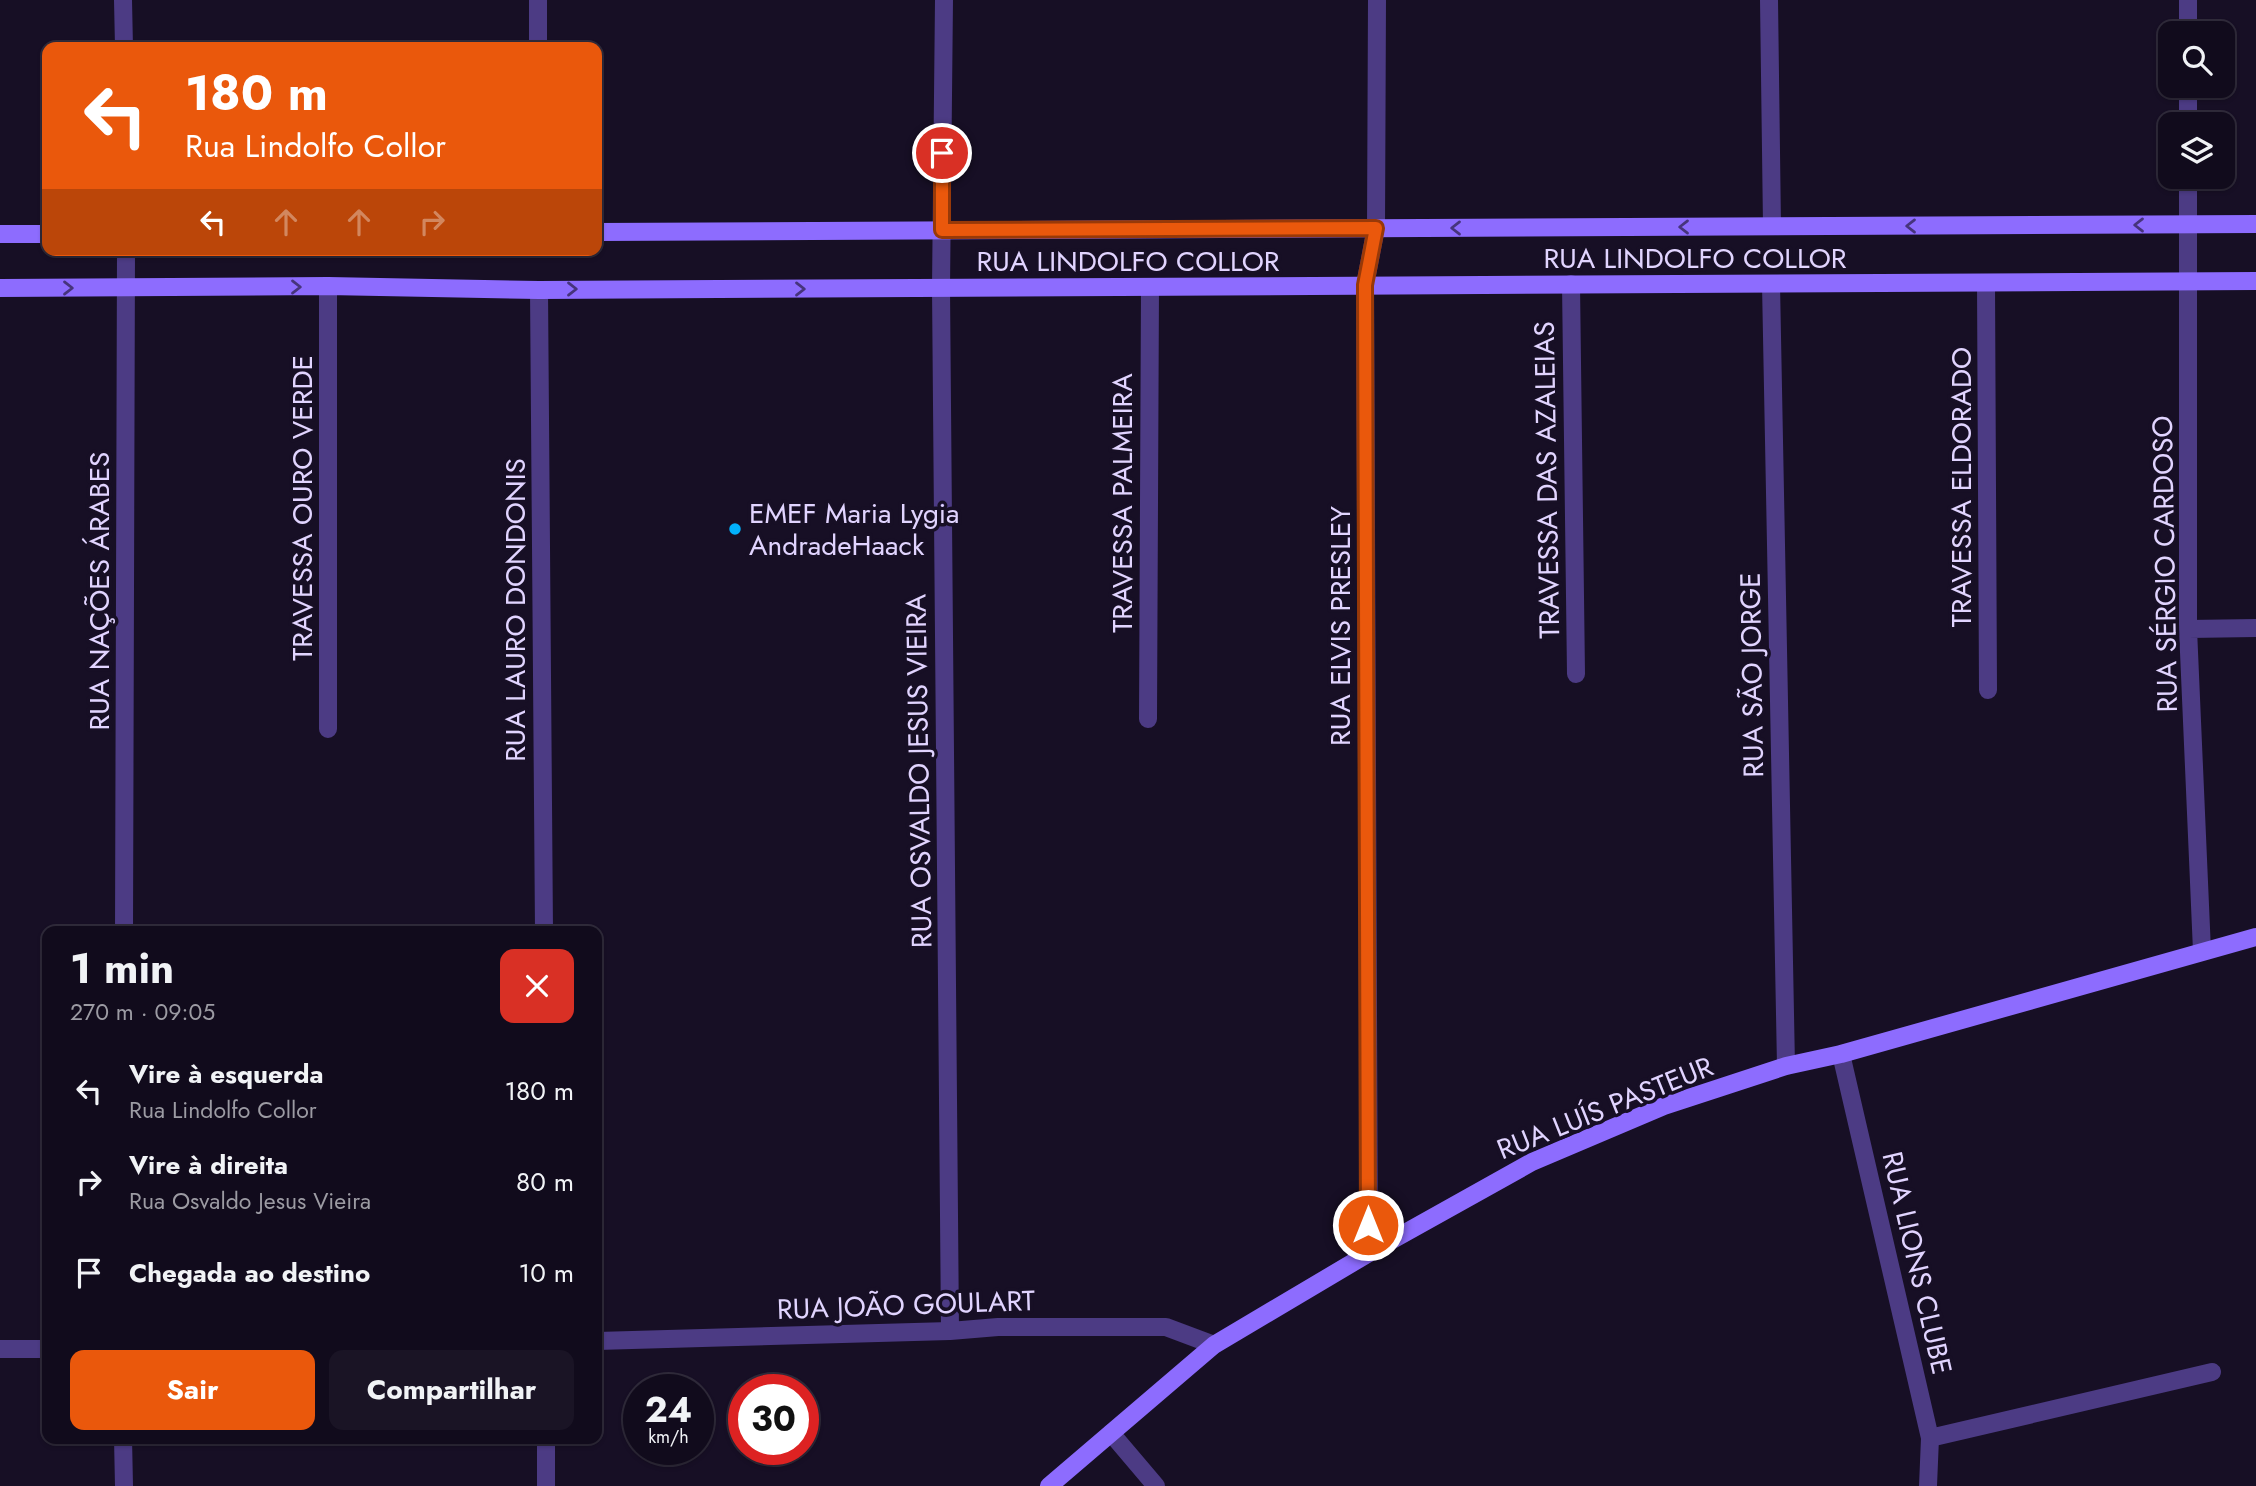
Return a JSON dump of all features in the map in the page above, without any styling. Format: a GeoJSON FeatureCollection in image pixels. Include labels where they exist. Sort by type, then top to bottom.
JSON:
{"type":"FeatureCollection","features":[{"type":"Feature","properties":{"kind":"street"},"geometry":{"type":"LineString","coordinates":[[123,0],[124,42]]}},
{"type":"Feature","properties":{"kind":"street"},"geometry":{"type":"LineString","coordinates":[[538,0],[538,42]]}},
{"type":"Feature","properties":{"kind":"street","name":"RUA OSVALDO JESUS VIEIRA"},"geometry":{"type":"LineString","coordinates":[[944,0],[940,288],[950,1331]]}},
{"type":"Feature","properties":{"kind":"street","name":"RUA ELVIS PRESLEY"},"geometry":{"type":"LineString","coordinates":[[1368,1252],[1365,285],[1376,228],[1377,0]]}},
{"type":"Feature","properties":{"kind":"street"},"geometry":{"type":"LineString","coordinates":[[1769,0],[1772,226]]}},
{"type":"Feature","properties":{"kind":"street"},"geometry":{"type":"LineString","coordinates":[[2188,0],[2188,21]]}},
{"type":"Feature","properties":{"kind":"street","name":"RUA SÉRGIO CARDOSO"},"geometry":{"type":"LineString","coordinates":[[2188,189],[2188,629],[2202,951]]}},
{"type":"Feature","properties":{"kind":"street","name":"RUA LINDOLFO COLLOR"},"geometry":{"type":"LineString","coordinates":[[602,232],[2256,224]]}},
{"type":"Feature","properties":{"kind":"street"},"geometry":{"type":"LineString","coordinates":[[0,234],[42,234]]}},
{"type":"Feature","properties":{"kind":"street","name":"RUA NAÇÕES ÁRABES"},"geometry":{"type":"LineString","coordinates":[[124,926],[126,256]]}},
{"type":"Feature","properties":{"kind":"street","name":"RUA LINDOLFO COLLOR"},"geometry":{"type":"LineString","coordinates":[[0,288],[328,286],[539,290],[2256,281]]}},
{"type":"Feature","properties":{"kind":"street","name":"TRAVESSA ELDORADO"},"geometry":{"type":"LineString","coordinates":[[1986,283],[1988,690]]}},
{"type":"Feature","properties":{"kind":"street","name":"TRAVESSA DAS AZALEIAS"},"geometry":{"type":"LineString","coordinates":[[1571,284],[1576,674]]}},
{"type":"Feature","properties":{"kind":"street","name":"RUA SÃO JORGE"},"geometry":{"type":"LineString","coordinates":[[1771,284],[1786,1066]]}},
{"type":"Feature","properties":{"kind":"street","name":"TRAVESSA OURO VERDE"},"geometry":{"type":"LineString","coordinates":[[328,286],[328,729]]}},
{"type":"Feature","properties":{"kind":"street","name":"TRAVESSA PALMEIRA"},"geometry":{"type":"LineString","coordinates":[[1148,719],[1150,287]]}},
{"type":"Feature","properties":{"kind":"street","name":"RUA LAURO DONDONIS"},"geometry":{"type":"LineString","coordinates":[[539,290],[544,926]]}},
{"type":"Feature","properties":{"kind":"street"},"geometry":{"type":"LineString","coordinates":[[2188,629],[2256,628]]}},
{"type":"Feature","properties":{"kind":"street","name":"RUA LUÍS PASTEUR"},"geometry":{"type":"LineString","coordinates":[[1049,1486],[1214,1345],[1368,1252],[1532,1162],[1664,1107],[1786,1066],[1841,1054],[2256,937]]}},
{"type":"Feature","properties":{"kind":"street","name":"RUA LIONS CLUBE"},"geometry":{"type":"LineString","coordinates":[[1841,1054],[1930,1438],[1928,1486]]}},
{"type":"Feature","properties":{"kind":"street","name":"RUA JOÃO GOULART"},"geometry":{"type":"LineString","coordinates":[[602,1341],[950,1331],[998,1327],[1166,1327],[1214,1345]]}},
{"type":"Feature","properties":{"kind":"street"},"geometry":{"type":"LineString","coordinates":[[0,1349],[42,1349]]}},
{"type":"Feature","properties":{"kind":"street"},"geometry":{"type":"LineString","coordinates":[[1930,1438],[2212,1372]]}},
{"type":"Feature","properties":{"kind":"street"},"geometry":{"type":"LineString","coordinates":[[1111,1433],[1156,1486]]}},
{"type":"Feature","properties":{"kind":"street"},"geometry":{"type":"LineString","coordinates":[[123,1444],[124,1486]]}},
{"type":"Feature","properties":{"kind":"street"},"geometry":{"type":"LineString","coordinates":[[546,1444],[546,1486]]}},
{"type":"Feature","properties":{"kind":"place","name":"EMEF Maria Lygia AndradeHaack"},"geometry":{"type":"Point","coordinates":[735,529]}},
{"type":"Feature","properties":{"kind":"route"},"geometry":{"type":"LineString","coordinates":[[942,153],[942,230],[1376,228],[1365,285],[1368,1225]]}}]}
